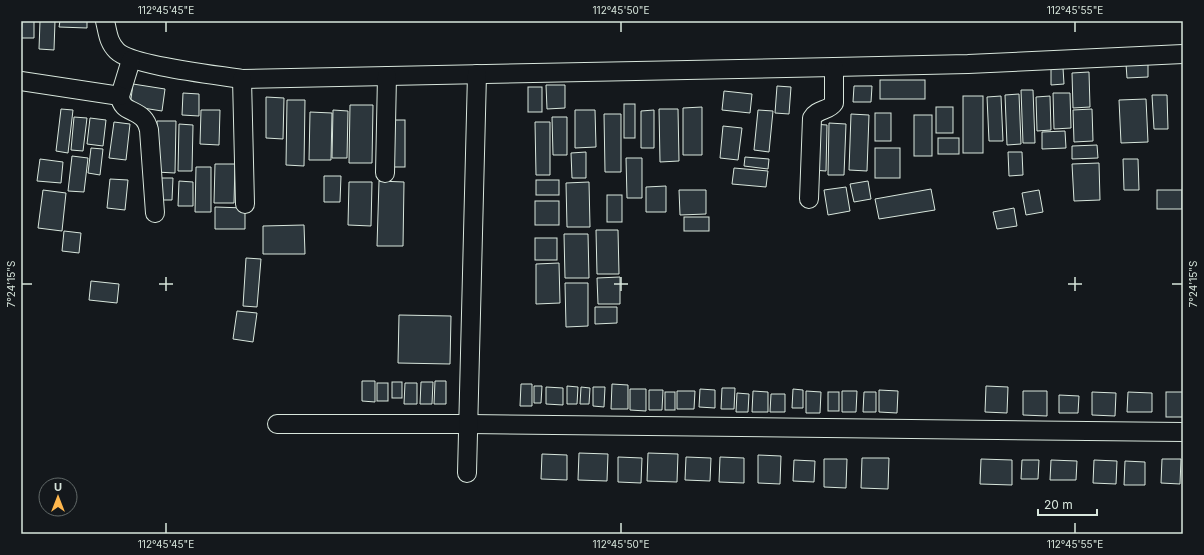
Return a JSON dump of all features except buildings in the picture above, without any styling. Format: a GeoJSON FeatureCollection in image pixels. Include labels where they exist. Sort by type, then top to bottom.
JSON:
{"type":"FeatureCollection","features":[{"type":"Feature","properties":{"kind":"street"},"geometry":{"type":"LineString","coordinates":[[105,21],[110,42],[118,53],[131,60],[242,79],[968,64],[1183,54]]}},
{"type":"Feature","properties":{"kind":"street"},"geometry":{"type":"LineString","coordinates":[[131,60],[120,96],[120,102],[124,107],[143,118],[149,130],[155,213]]}},
{"type":"Feature","properties":{"kind":"street"},"geometry":{"type":"LineString","coordinates":[[809,199],[812,118],[815,113],[832,106],[834,103],[834,67]]}},
{"type":"Feature","properties":{"kind":"street"},"geometry":{"type":"LineString","coordinates":[[468,473],[477,74]]}},
{"type":"Feature","properties":{"kind":"street"},"geometry":{"type":"LineString","coordinates":[[385,173],[387,76]]}},
{"type":"Feature","properties":{"kind":"street"},"geometry":{"type":"LineString","coordinates":[[242,79],[245,204]]}},
{"type":"Feature","properties":{"kind":"street"},"geometry":{"type":"LineString","coordinates":[[21,81],[120,96]]}},
{"type":"Feature","properties":{"kind":"street"},"geometry":{"type":"LineString","coordinates":[[277,424],[469,424],[1183,432]]}}]}
